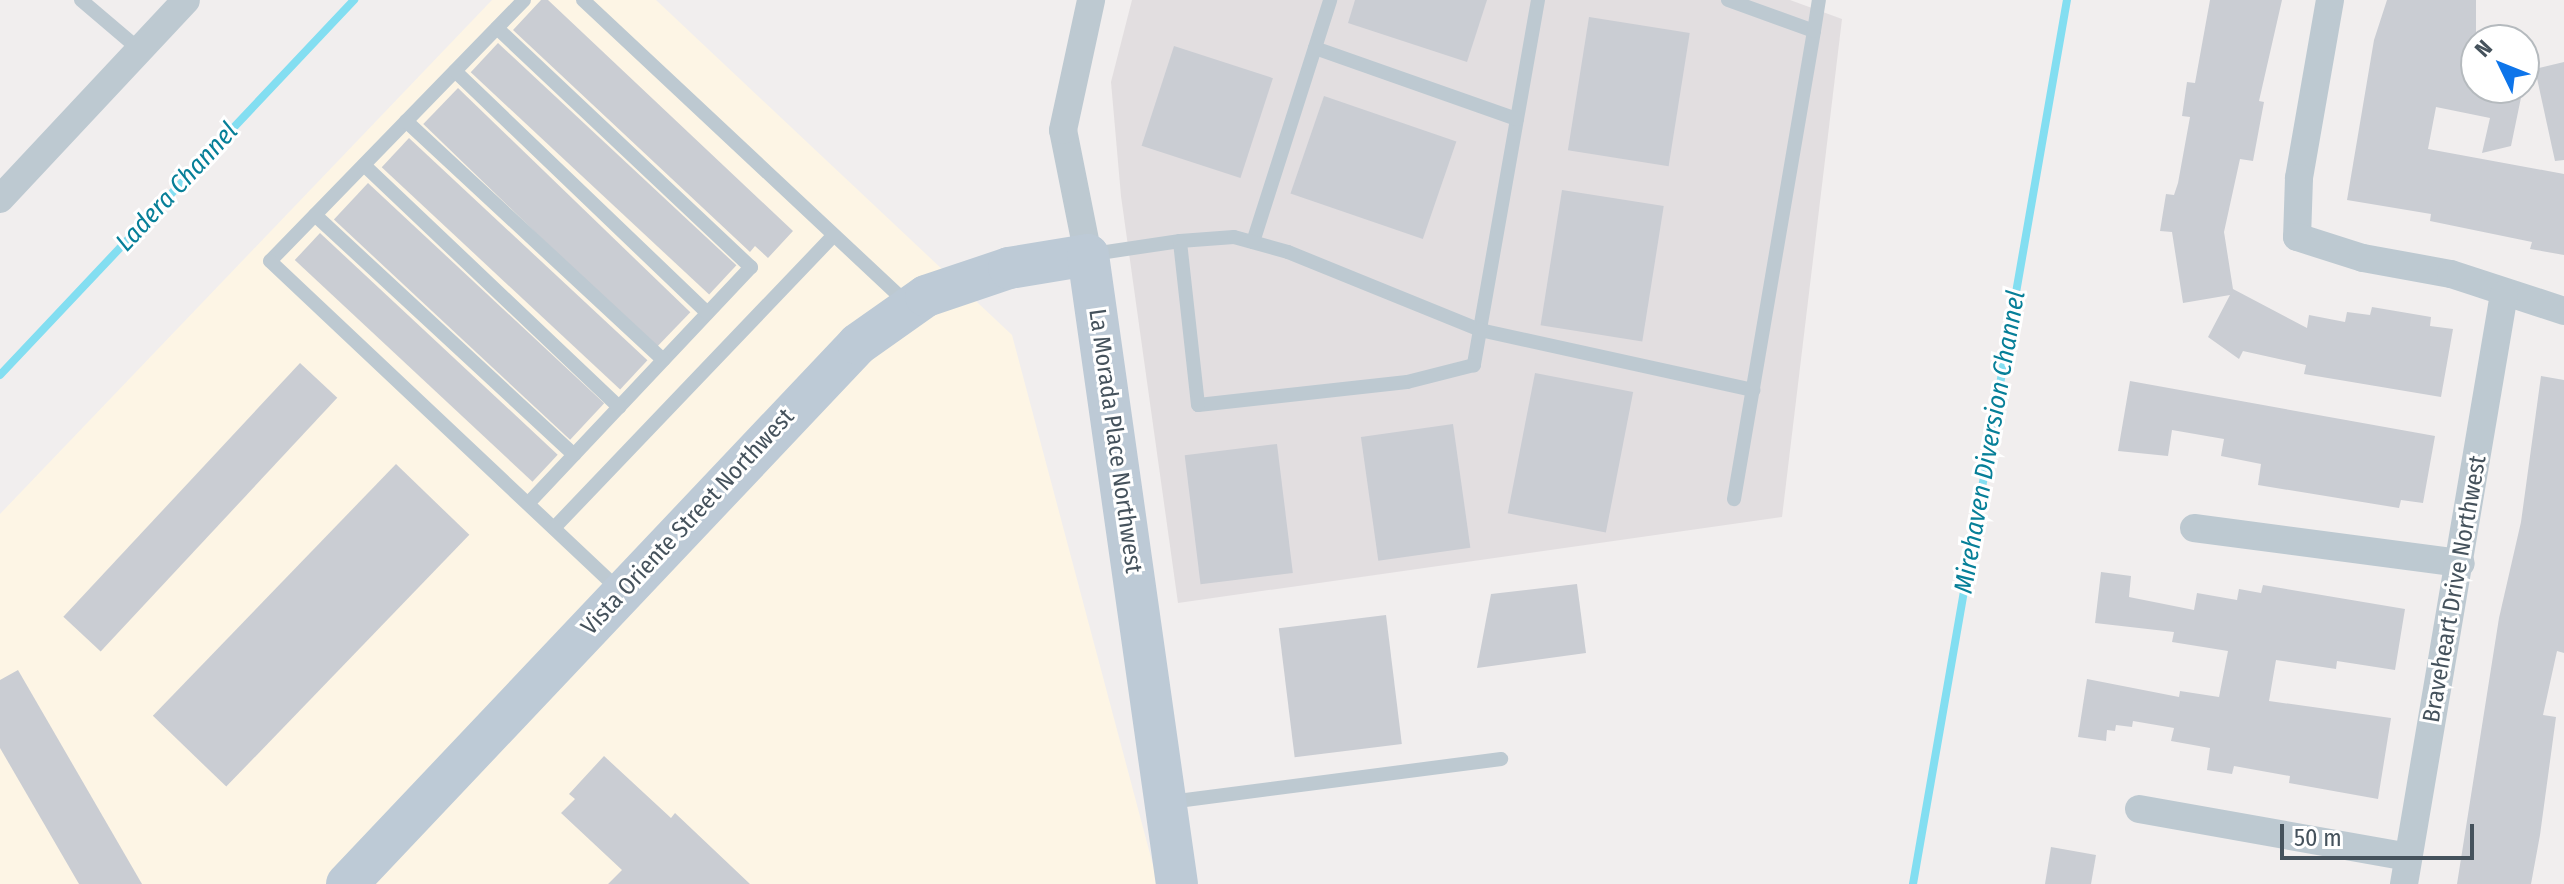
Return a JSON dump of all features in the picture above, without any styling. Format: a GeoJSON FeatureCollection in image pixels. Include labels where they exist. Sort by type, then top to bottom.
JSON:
{"type":"FeatureCollection","features":[{"type":"Feature","properties":{"kind":"street"},"geometry":{"type":"LineString","coordinates":[[0,199],[186,0]]}},
{"type":"Feature","properties":{"kind":"street","name":"La Morada Place Northwest"},"geometry":{"type":"LineString","coordinates":[[1091,0],[1063,130],[1088,255],[1177,884]]}},
{"type":"Feature","properties":{"kind":"street"},"geometry":{"type":"LineString","coordinates":[[2330,0],[2299,178],[2297,237],[2363,258],[2451,274],[2504,294],[2564,311]]}},
{"type":"Feature","properties":{"kind":"street","name":"Vista Oriente Street Northwest"},"geometry":{"type":"LineString","coordinates":[[356,881],[621,592],[830,371],[910,305],[983,275],[1088,255]]}},
{"type":"Feature","properties":{"kind":"street","name":"Braveheart Drive Northwest"},"geometry":{"type":"LineString","coordinates":[[2406,870],[2461,563],[2504,294]]}},
{"type":"Feature","properties":{"kind":"street"},"geometry":{"type":"LineString","coordinates":[[2194,528],[2461,563]]}},
{"type":"Feature","properties":{"kind":"street"},"geometry":{"type":"LineString","coordinates":[[2139,809],[2406,870]]}},
{"type":"Feature","properties":{"kind":"lane"},"geometry":{"type":"LineString","coordinates":[[81,0],[140,50]]}},
{"type":"Feature","properties":{"kind":"lane"},"geometry":{"type":"LineString","coordinates":[[524,0],[270,261],[621,592]]}},
{"type":"Feature","properties":{"kind":"lane"},"geometry":{"type":"LineString","coordinates":[[583,0],[910,305]]}},
{"type":"Feature","properties":{"kind":"lane"},"geometry":{"type":"LineString","coordinates":[[1253,242],[1330,0]]}},
{"type":"Feature","properties":{"kind":"lane"},"geometry":{"type":"LineString","coordinates":[[1180,241],[1198,405],[1407,382],[1474,365],[1538,0]]}},
{"type":"Feature","properties":{"kind":"lane"},"geometry":{"type":"LineString","coordinates":[[1728,0],[1814,31]]}},
{"type":"Feature","properties":{"kind":"lane"},"geometry":{"type":"LineString","coordinates":[[1734,499],[1819,0]]}},
{"type":"Feature","properties":{"kind":"lane"},"geometry":{"type":"LineString","coordinates":[[497,28],[751,267],[528,504]]}},
{"type":"Feature","properties":{"kind":"lane"},"geometry":{"type":"LineString","coordinates":[[1315,48],[1517,119]]}},
{"type":"Feature","properties":{"kind":"lane"},"geometry":{"type":"LineString","coordinates":[[455,71],[707,313]]}},
{"type":"Feature","properties":{"kind":"lane"},"geometry":{"type":"LineString","coordinates":[[406,121],[663,360]]}},
{"type":"Feature","properties":{"kind":"lane"},"geometry":{"type":"LineString","coordinates":[[364,165],[619,407]]}},
{"type":"Feature","properties":{"kind":"lane"},"geometry":{"type":"LineString","coordinates":[[315,215],[574,455]]}},
{"type":"Feature","properties":{"kind":"lane"},"geometry":{"type":"LineString","coordinates":[[554,528],[834,235]]}},
{"type":"Feature","properties":{"kind":"lane"},"geometry":{"type":"LineString","coordinates":[[1088,255],[1180,241],[1234,237],[1480,330],[1753,390]]}},
{"type":"Feature","properties":{"kind":"lane"},"geometry":{"type":"LineString","coordinates":[[1166,803],[1501,759]]}},
{"type":"Feature","properties":{"kind":"shaded area"},"geometry":{"type":"Polygon","coordinates":[[[492,0],[656,0],[1012,335],[1158,884],[0,884],[0,514],[492,0]]]}},
{"type":"Feature","properties":{"kind":"shaded area"},"geometry":{"type":"Polygon","coordinates":[[[1132,0],[1790,0],[1842,19],[1782,517],[1178,603],[1121,196],[1111,82],[1132,0]]]}},
{"type":"Feature","properties":{"kind":"building"},"geometry":{"type":"Polygon","coordinates":[[[541,0],[548,0],[793,231],[768,258],[755,246],[750,252],[513,30],[541,0]]]}},
{"type":"Feature","properties":{"kind":"building"},"geometry":{"type":"Polygon","coordinates":[[[1355,0],[1487,0],[1467,62],[1348,23],[1355,0]]]}},
{"type":"Feature","properties":{"kind":"building"},"geometry":{"type":"Polygon","coordinates":[[[2210,0],[2282,0],[2259,101],[2264,102],[2253,161],[2240,159],[2224,232],[2233,289],[2307,328],[2309,315],[2345,322],[2347,312],[2370,315],[2372,307],[2431,317],[2430,326],[2453,329],[2441,397],[2304,374],[2306,365],[2243,351],[2239,359],[2208,337],[2230,295],[2183,303],[2172,232],[2160,231],[2166,194],[2174,195],[2178,183],[2190,117],[2182,116],[2187,82],[2195,83],[2210,0]]]}},
{"type":"Feature","properties":{"kind":"building"},"geometry":{"type":"Polygon","coordinates":[[[2387,0],[2476,0],[2476,24],[2460,24],[2460,104],[2520,104],[2511,146],[2482,153],[2490,118],[2436,107],[2428,149],[2564,174],[2564,255],[2530,249],[2532,242],[2430,221],[2431,214],[2347,200],[2374,40],[2387,0]]]}},
{"type":"Feature","properties":{"kind":"building"},"geometry":{"type":"Polygon","coordinates":[[[1589,17],[1690,33],[1669,166],[1568,150],[1589,17]]]}},
{"type":"Feature","properties":{"kind":"building"},"geometry":{"type":"Polygon","coordinates":[[[498,43],[736,265],[709,295],[471,72],[498,43]]]}},
{"type":"Feature","properties":{"kind":"building"},"geometry":{"type":"Polygon","coordinates":[[[1174,46],[1273,78],[1240,178],[1142,146],[1174,46]]]}},
{"type":"Feature","properties":{"kind":"building"},"geometry":{"type":"Polygon","coordinates":[[[2564,62],[2564,160],[2555,161],[2540,92],[2540,68],[2564,62]]]}},
{"type":"Feature","properties":{"kind":"building"},"geometry":{"type":"Polygon","coordinates":[[[458,88],[690,312],[656,348],[423,124],[458,88]]]}},
{"type":"Feature","properties":{"kind":"building"},"geometry":{"type":"Polygon","coordinates":[[[1324,96],[1456,142],[1423,239],[1290,193],[1324,96]]]}},
{"type":"Feature","properties":{"kind":"building"},"geometry":{"type":"Polygon","coordinates":[[[409,138],[647,360],[620,390],[382,167],[409,138]]]}},
{"type":"Feature","properties":{"kind":"building"},"geometry":{"type":"Polygon","coordinates":[[[368,183],[604,403],[570,440],[334,220],[368,183]]]}},
{"type":"Feature","properties":{"kind":"building"},"geometry":{"type":"Polygon","coordinates":[[[1562,190],[1664,206],[1642,341],[1541,325],[1562,190]]]}},
{"type":"Feature","properties":{"kind":"building"},"geometry":{"type":"Polygon","coordinates":[[[320,233],[558,455],[532,482],[295,260],[320,233]]]}},
{"type":"Feature","properties":{"kind":"building"},"geometry":{"type":"Polygon","coordinates":[[[300,363],[337,398],[101,652],[63,617],[300,363]]]}},
{"type":"Feature","properties":{"kind":"building"},"geometry":{"type":"Polygon","coordinates":[[[1535,373],[1633,392],[1606,532],[1508,513],[1535,373]]]}},
{"type":"Feature","properties":{"kind":"building"},"geometry":{"type":"Polygon","coordinates":[[[2541,376],[2564,380],[2564,653],[2557,651],[2543,715],[2556,717],[2540,835],[2531,884],[2457,884],[2499,618],[2521,522],[2541,376]]]}},
{"type":"Feature","properties":{"kind":"building"},"geometry":{"type":"Polygon","coordinates":[[[2130,381],[2435,436],[2423,503],[2401,500],[2399,508],[2258,485],[2261,464],[2221,456],[2224,439],[2172,430],[2168,456],[2118,451],[2130,381]]]}},
{"type":"Feature","properties":{"kind":"building"},"geometry":{"type":"Polygon","coordinates":[[[1453,424],[1470,548],[1378,561],[1361,437],[1453,424]]]}},
{"type":"Feature","properties":{"kind":"building"},"geometry":{"type":"Polygon","coordinates":[[[1277,444],[1293,573],[1201,584],[1185,455],[1277,444]]]}},
{"type":"Feature","properties":{"kind":"building"},"geometry":{"type":"Polygon","coordinates":[[[396,464],[469,535],[226,787],[153,716],[396,464]]]}},
{"type":"Feature","properties":{"kind":"building"},"geometry":{"type":"Polygon","coordinates":[[[2101,572],[2131,576],[2129,597],[2194,610],[2197,593],[2237,600],[2239,589],[2261,593],[2263,585],[2405,609],[2395,670],[2337,661],[2336,669],[2276,660],[2269,701],[2391,718],[2378,799],[2289,783],[2290,776],[2234,766],[2232,774],[2207,770],[2210,748],[2171,741],[2174,728],[2133,721],[2132,727],[2116,725],[2115,731],[2107,730],[2106,741],[2078,737],[2087,679],[2179,697],[2180,691],[2219,697],[2228,651],[2172,642],[2174,632],[2095,623],[2101,572]]]}},
{"type":"Feature","properties":{"kind":"building"},"geometry":{"type":"Polygon","coordinates":[[[1577,584],[1586,653],[1477,668],[1491,594],[1577,584]]]}},
{"type":"Feature","properties":{"kind":"building"},"geometry":{"type":"Polygon","coordinates":[[[1386,615],[1402,744],[1295,757],[1279,628],[1386,615]]]}},
{"type":"Feature","properties":{"kind":"building"},"geometry":{"type":"Polygon","coordinates":[[[18,670],[142,884],[79,884],[0,748],[0,680],[18,670]]]}},
{"type":"Feature","properties":{"kind":"building"},"geometry":{"type":"Polygon","coordinates":[[[604,756],[671,818],[675,813],[750,884],[608,884],[622,870],[561,813],[575,799],[569,794],[604,756]]]}},
{"type":"Feature","properties":{"kind":"building"},"geometry":{"type":"Polygon","coordinates":[[[2051,847],[2096,855],[2091,884],[2045,884],[2051,847]]]}},
{"type":"Feature","properties":{"kind":"waterway","name":"Ladera Channel"},"geometry":{"type":"LineString","coordinates":[[0,375],[354,0]]}},
{"type":"Feature","properties":{"kind":"waterway","name":"Mirehaven Diversion Channel"},"geometry":{"type":"LineString","coordinates":[[1913,884],[2067,0]]}}]}
